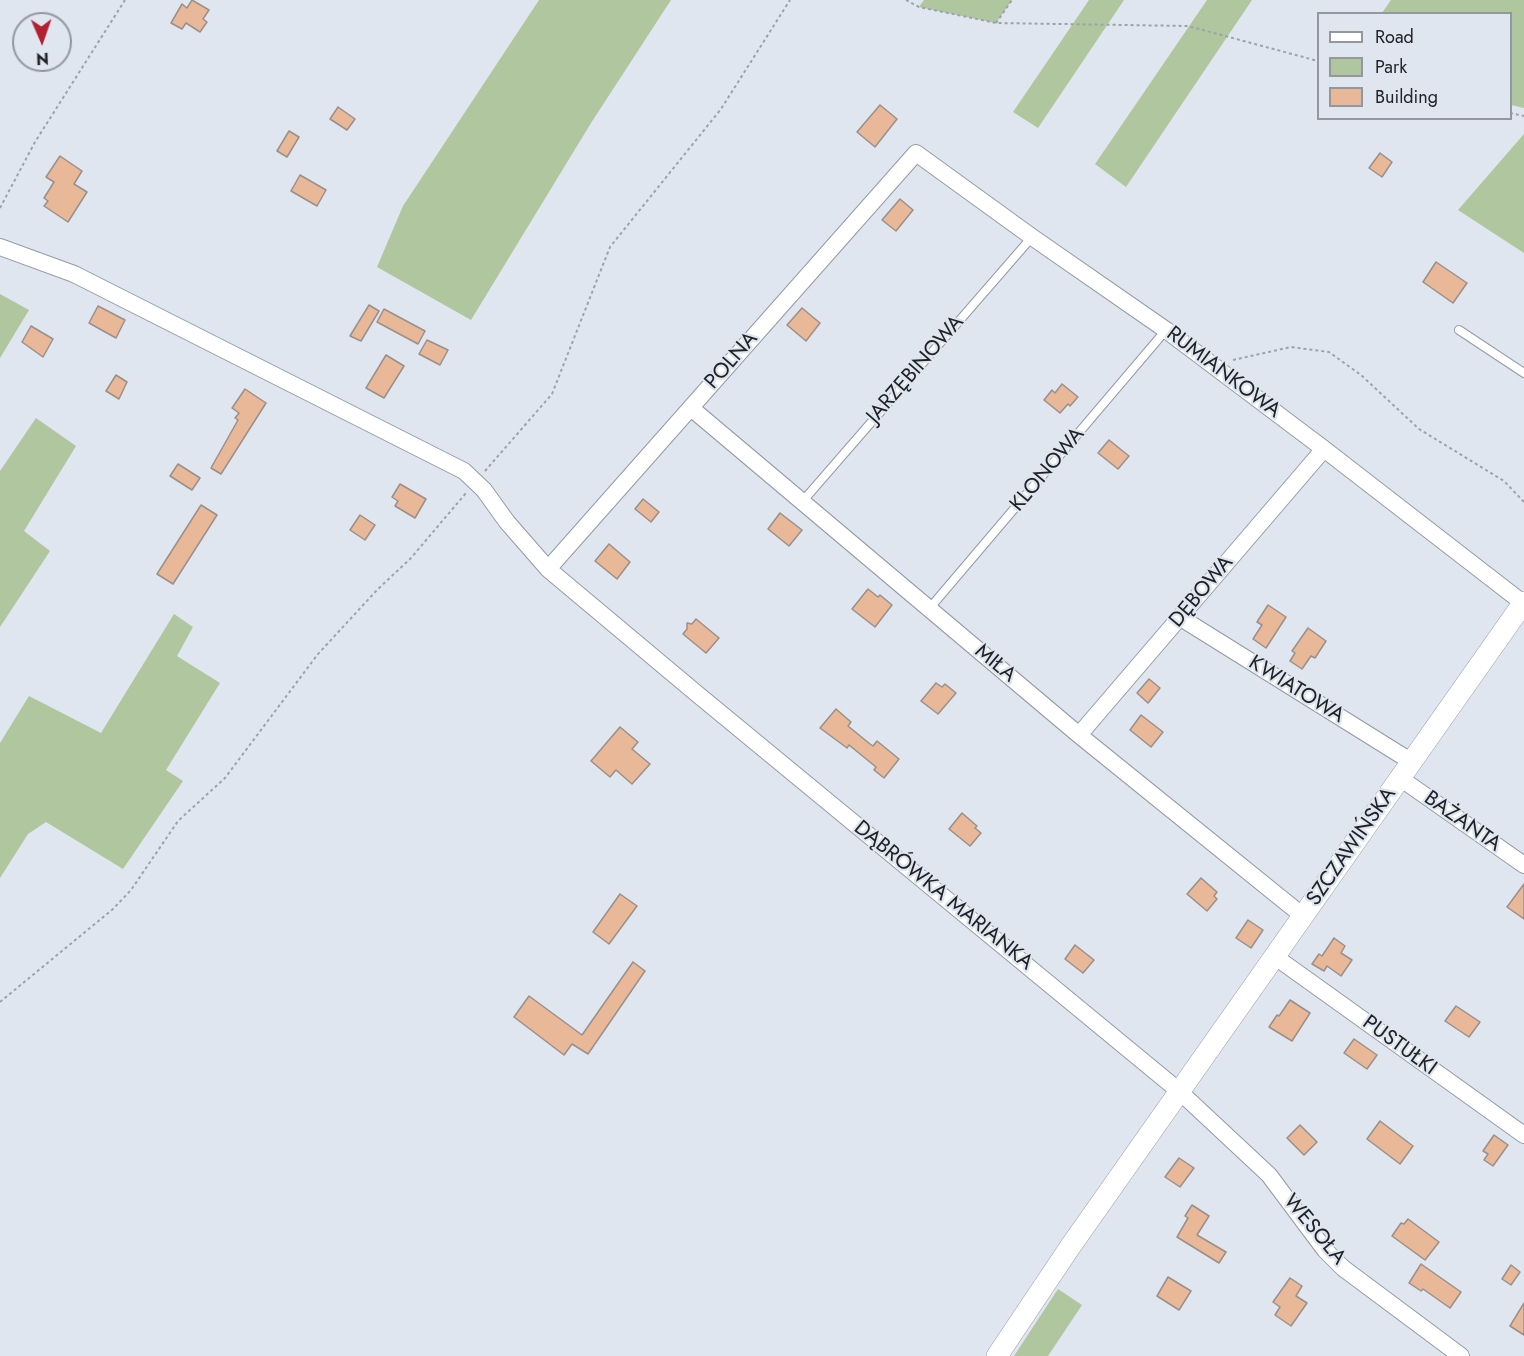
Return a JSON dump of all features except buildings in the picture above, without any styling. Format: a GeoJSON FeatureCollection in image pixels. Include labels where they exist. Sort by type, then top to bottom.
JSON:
{"type":"FeatureCollection","features":[{"type":"Feature","properties":{"kind":"street","name":"RUMIANKOWA"},"geometry":{"type":"LineString","coordinates":[[916,153],[1166,330],[1523,602]]}},
{"type":"Feature","properties":{"kind":"street","name":"POLNA"},"geometry":{"type":"LineString","coordinates":[[548,569],[916,153]]}},
{"type":"Feature","properties":{"kind":"street","name":"DĄBRÓWKA MARIANKA"},"geometry":{"type":"LineString","coordinates":[[0,247],[74,274],[451,463],[476,481],[548,569],[1179,1091]]}},
{"type":"Feature","properties":{"kind":"street","name":"MIŁA"},"geometry":{"type":"LineString","coordinates":[[691,408],[1079,735],[1303,916]]}},
{"type":"Feature","properties":{"kind":"street","name":"DĘBOWA"},"geometry":{"type":"LineString","coordinates":[[1079,735],[1324,449]]}},
{"type":"Feature","properties":{"kind":"street","name":"SZCZAWIŃSKA"},"geometry":{"type":"LineString","coordinates":[[1179,1091],[1523,602]]}},
{"type":"Feature","properties":{"kind":"street","name":"KWIATOWA"},"geometry":{"type":"LineString","coordinates":[[1181,618],[1406,770]]}},
{"type":"Feature","properties":{"kind":"street","name":"BAŻANTA"},"geometry":{"type":"LineString","coordinates":[[1406,770],[1524,865]]}},
{"type":"Feature","properties":{"kind":"street","name":"PUSTUŁKI"},"geometry":{"type":"LineString","coordinates":[[1274,956],[1524,1135]]}},
{"type":"Feature","properties":{"kind":"street"},"geometry":{"type":"LineString","coordinates":[[997,1356],[1070,1246],[1179,1091]]}},
{"type":"Feature","properties":{"kind":"street","name":"WESOŁA"},"geometry":{"type":"LineString","coordinates":[[1179,1091],[1269,1175],[1325,1250],[1343,1268],[1461,1356]]}},
{"type":"Feature","properties":{"kind":"lane","name":"JARZĘBINOWA"},"geometry":{"type":"LineString","coordinates":[[801,502],[1032,237]]}},
{"type":"Feature","properties":{"kind":"lane","name":"KLONOWA"},"geometry":{"type":"LineString","coordinates":[[929,609],[1166,330]]}},
{"type":"Feature","properties":{"kind":"lane"},"geometry":{"type":"LineString","coordinates":[[1459,330],[1524,373]]}},
{"type":"Feature","properties":{"kind":"path"},"geometry":{"type":"LineString","coordinates":[[0,208],[35,142],[125,0]]}},
{"type":"Feature","properties":{"kind":"path"},"geometry":{"type":"LineString","coordinates":[[0,1002],[113,909],[131,890],[178,821],[225,778],[318,654],[377,590],[411,558],[552,394],[610,247],[721,109],[790,0]]}},
{"type":"Feature","properties":{"kind":"path"},"geometry":{"type":"LineString","coordinates":[[906,0],[919,7],[996,23],[1188,26],[1317,61]]}},
{"type":"Feature","properties":{"kind":"path"},"geometry":{"type":"LineString","coordinates":[[996,23],[1012,0]]}},
{"type":"Feature","properties":{"kind":"path"},"geometry":{"type":"LineString","coordinates":[[1214,366],[1292,347],[1329,352],[1361,375],[1419,429],[1504,481],[1524,502]]}},
{"type":"Feature","properties":{"kind":"green space"},"geometry":{"type":"Polygon","coordinates":[[[539,0],[671,0],[591,123],[471,320],[377,267],[403,206],[539,0]]]}},
{"type":"Feature","properties":{"kind":"green space"},"geometry":{"type":"Polygon","coordinates":[[[924,0],[1012,0],[996,23],[919,7],[924,0]]]}},
{"type":"Feature","properties":{"kind":"green space"},"geometry":{"type":"Polygon","coordinates":[[[1089,0],[1124,0],[1038,128],[1013,112],[1089,0]]]}},
{"type":"Feature","properties":{"kind":"green space"},"geometry":{"type":"Polygon","coordinates":[[[1207,0],[1252,0],[1126,187],[1095,164],[1207,0]]]}},
{"type":"Feature","properties":{"kind":"green space"},"geometry":{"type":"Polygon","coordinates":[[[1391,0],[1524,0],[1524,108],[1512,105],[1512,12],[1383,12],[1391,0]]]}},
{"type":"Feature","properties":{"kind":"green space"},"geometry":{"type":"Polygon","coordinates":[[[1524,134],[1524,253],[1458,210],[1524,134]]]}},
{"type":"Feature","properties":{"kind":"green space"},"geometry":{"type":"Polygon","coordinates":[[[0,294],[29,310],[0,358],[0,294]]]}},
{"type":"Feature","properties":{"kind":"green space"},"geometry":{"type":"Polygon","coordinates":[[[36,418],[76,446],[24,531],[50,551],[0,627],[0,471],[36,418]]]}},
{"type":"Feature","properties":{"kind":"green space"},"geometry":{"type":"Polygon","coordinates":[[[174,614],[193,627],[177,656],[220,683],[166,770],[183,781],[123,869],[46,822],[28,834],[0,878],[0,743],[29,696],[101,733],[174,614]]]}},
{"type":"Feature","properties":{"kind":"green space"},"geometry":{"type":"Polygon","coordinates":[[[1058,1289],[1082,1305],[1048,1356],[1014,1356],[1058,1289]]]}}]}
